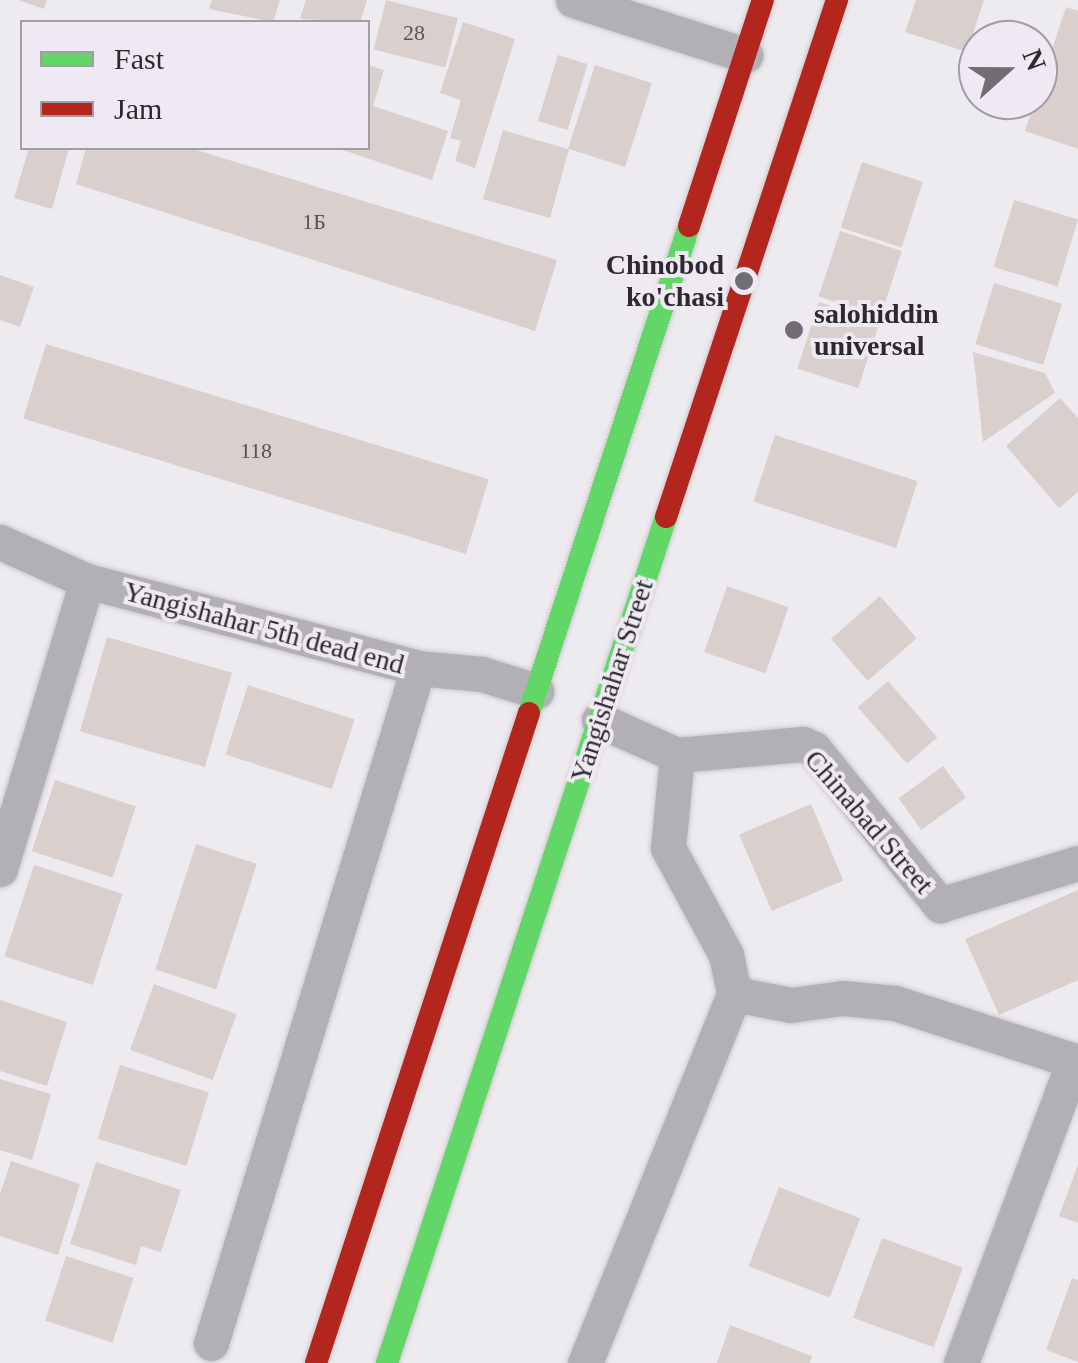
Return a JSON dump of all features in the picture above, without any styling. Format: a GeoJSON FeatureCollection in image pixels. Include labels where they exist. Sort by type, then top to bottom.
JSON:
{"type":"FeatureCollection","features":[{"type":"Feature","properties":{"kind":"main road"},"geometry":{"type":"LineString","coordinates":[[316,1363],[536,691],[697,230],[744,55],[763,0]]}},
{"type":"Feature","properties":{"kind":"main road","name":"Yangishahar Street"},"geometry":{"type":"LineString","coordinates":[[386,1363],[599,720],[747,245],[837,0]]}},
{"type":"Feature","properties":{"kind":"street"},"geometry":{"type":"LineString","coordinates":[[572,0],[744,55]]}},
{"type":"Feature","properties":{"kind":"street","name":"Yangishahar 5th dead end"},"geometry":{"type":"LineString","coordinates":[[0,542],[87,582],[418,668],[482,674],[536,691]]}},
{"type":"Feature","properties":{"kind":"street"},"geometry":{"type":"LineString","coordinates":[[0,869],[87,582]]}},
{"type":"Feature","properties":{"kind":"street"},"geometry":{"type":"LineString","coordinates":[[212,1343],[418,668]]}},
{"type":"Feature","properties":{"kind":"street"},"geometry":{"type":"LineString","coordinates":[[585,1363],[734,994],[726,954],[668,848],[677,756],[599,720]]}},
{"type":"Feature","properties":{"kind":"street","name":"Chinabad Street"},"geometry":{"type":"LineString","coordinates":[[677,756],[803,744],[814,748],[940,905],[951,907],[1078,863]]}},
{"type":"Feature","properties":{"kind":"street"},"geometry":{"type":"LineString","coordinates":[[734,994],[791,1005],[843,998],[895,1003],[1076,1062],[960,1363]]}},
{"type":"Feature","properties":{"kind":"building"},"geometry":{"type":"Polygon","coordinates":[[[18,0],[47,0],[44,9],[18,0]]]}},
{"type":"Feature","properties":{"kind":"building"},"geometry":{"type":"Polygon","coordinates":[[[212,0],[280,0],[274,20],[209,9],[212,0]]]}},
{"type":"Feature","properties":{"kind":"building"},"geometry":{"type":"Polygon","coordinates":[[[306,0],[367,0],[361,20],[300,19],[306,0]]]}},
{"type":"Feature","properties":{"kind":"building"},"geometry":{"type":"Polygon","coordinates":[[[386,0],[458,18],[445,67],[374,49],[386,0]]]}},
{"type":"Feature","properties":{"kind":"building"},"geometry":{"type":"Polygon","coordinates":[[[916,0],[984,0],[977,20],[958,20],[958,49],[905,32],[916,0]]]}},
{"type":"Feature","properties":{"kind":"building"},"geometry":{"type":"Polygon","coordinates":[[[1066,7],[1078,11],[1078,149],[1025,131],[1029,120],[1058,120],[1058,31],[1066,7]]]}},
{"type":"Feature","properties":{"kind":"building"},"geometry":{"type":"Polygon","coordinates":[[[463,22],[515,39],[475,168],[455,161],[461,141],[450,138],[461,100],[440,93],[463,22]]]}},
{"type":"Feature","properties":{"kind":"building"},"geometry":{"type":"Polygon","coordinates":[[[558,55],[588,64],[567,130],[538,121],[558,55]]]}},
{"type":"Feature","properties":{"kind":"building"},"geometry":{"type":"Polygon","coordinates":[[[595,65],[652,83],[625,167],[569,149],[550,218],[483,199],[503,130],[568,149],[595,65]]]}},
{"type":"Feature","properties":{"kind":"building"},"geometry":{"type":"Polygon","coordinates":[[[370,66],[384,70],[373,106],[448,131],[432,180],[343,150],[370,150],[370,66]]]}},
{"type":"Feature","properties":{"kind":"building"},"geometry":{"type":"Polygon","coordinates":[[[28,150],[68,150],[52,209],[14,198],[28,150]]]}},
{"type":"Feature","properties":{"kind":"building"},"geometry":{"type":"Polygon","coordinates":[[[85,150],[197,150],[557,260],[535,331],[76,184],[85,150]]]}},
{"type":"Feature","properties":{"kind":"building"},"geometry":{"type":"Polygon","coordinates":[[[862,162],[923,182],[902,247],[841,228],[862,162]]]}},
{"type":"Feature","properties":{"kind":"building"},"geometry":{"type":"Polygon","coordinates":[[[1014,200],[1078,220],[1058,287],[994,267],[1014,200]]]}},
{"type":"Feature","properties":{"kind":"building"},"geometry":{"type":"Polygon","coordinates":[[[840,231],[902,251],[880,317],[819,297],[840,231]]]}},
{"type":"Feature","properties":{"kind":"building"},"geometry":{"type":"Polygon","coordinates":[[[0,275],[34,287],[20,327],[0,320],[0,275]]]}},
{"type":"Feature","properties":{"kind":"building"},"geometry":{"type":"Polygon","coordinates":[[[994,283],[1062,304],[1043,365],[975,344],[994,283]]]}},
{"type":"Feature","properties":{"kind":"building"},"geometry":{"type":"Polygon","coordinates":[[[819,302],[880,322],[858,388],[797,369],[819,302]]]}},
{"type":"Feature","properties":{"kind":"building"},"geometry":{"type":"Polygon","coordinates":[[[46,344],[489,479],[466,554],[23,419],[46,344]]]}},
{"type":"Feature","properties":{"kind":"building"},"geometry":{"type":"Polygon","coordinates":[[[973,352],[1045,373],[1055,393],[983,442],[973,352]]]}},
{"type":"Feature","properties":{"kind":"building"},"geometry":{"type":"Polygon","coordinates":[[[1060,398],[1078,418],[1078,492],[1059,508],[1006,446],[1060,398]]]}},
{"type":"Feature","properties":{"kind":"building"},"geometry":{"type":"Polygon","coordinates":[[[775,435],[918,481],[896,548],[753,502],[775,435]]]}},
{"type":"Feature","properties":{"kind":"building"},"geometry":{"type":"Polygon","coordinates":[[[727,586],[788,607],[766,673],[704,652],[727,586]]]}},
{"type":"Feature","properties":{"kind":"building"},"geometry":{"type":"Polygon","coordinates":[[[880,596],[917,638],[868,681],[831,639],[880,596]]]}},
{"type":"Feature","properties":{"kind":"building"},"geometry":{"type":"Polygon","coordinates":[[[107,637],[232,673],[205,767],[80,731],[107,637]]]}},
{"type":"Feature","properties":{"kind":"building"},"geometry":{"type":"Polygon","coordinates":[[[888,681],[937,738],[907,764],[858,707],[888,681]]]}},
{"type":"Feature","properties":{"kind":"building"},"geometry":{"type":"Polygon","coordinates":[[[248,685],[355,720],[332,789],[225,754],[248,685]]]}},
{"type":"Feature","properties":{"kind":"building"},"geometry":{"type":"Polygon","coordinates":[[[943,766],[966,798],[921,830],[899,798],[943,766]]]}},
{"type":"Feature","properties":{"kind":"building"},"geometry":{"type":"Polygon","coordinates":[[[55,780],[136,806],[113,878],[32,851],[55,780]]]}},
{"type":"Feature","properties":{"kind":"building"},"geometry":{"type":"Polygon","coordinates":[[[811,804],[843,880],[772,911],[739,834],[811,804]]]}},
{"type":"Feature","properties":{"kind":"building"},"geometry":{"type":"Polygon","coordinates":[[[196,844],[257,864],[216,989],[155,970],[196,844]]]}},
{"type":"Feature","properties":{"kind":"building"},"geometry":{"type":"Polygon","coordinates":[[[34,865],[122,894],[93,985],[4,956],[34,865]]]}},
{"type":"Feature","properties":{"kind":"building"},"geometry":{"type":"Polygon","coordinates":[[[1078,890],[1078,980],[999,1015],[965,939],[1078,890]]]}},
{"type":"Feature","properties":{"kind":"building"},"geometry":{"type":"Polygon","coordinates":[[[154,984],[237,1014],[213,1080],[130,1050],[154,984]]]}},
{"type":"Feature","properties":{"kind":"building"},"geometry":{"type":"Polygon","coordinates":[[[0,1000],[67,1022],[47,1086],[0,1071],[0,1000]]]}},
{"type":"Feature","properties":{"kind":"building"},"geometry":{"type":"Polygon","coordinates":[[[120,1065],[209,1092],[186,1166],[97,1139],[120,1065]]]}},
{"type":"Feature","properties":{"kind":"building"},"geometry":{"type":"Polygon","coordinates":[[[0,1079],[51,1094],[32,1160],[0,1150],[0,1079]]]}},
{"type":"Feature","properties":{"kind":"building"},"geometry":{"type":"Polygon","coordinates":[[[11,1161],[80,1184],[58,1255],[0,1236],[0,1194],[11,1161]]]}},
{"type":"Feature","properties":{"kind":"building"},"geometry":{"type":"Polygon","coordinates":[[[96,1162],[181,1190],[161,1252],[141,1246],[136,1265],[70,1244],[96,1162]]]}},
{"type":"Feature","properties":{"kind":"building"},"geometry":{"type":"Polygon","coordinates":[[[1078,1165],[1078,1223],[1059,1216],[1078,1165]]]}},
{"type":"Feature","properties":{"kind":"building"},"geometry":{"type":"Polygon","coordinates":[[[779,1187],[860,1218],[830,1298],[749,1266],[779,1187]]]}},
{"type":"Feature","properties":{"kind":"building"},"geometry":{"type":"Polygon","coordinates":[[[882,1238],[963,1267],[934,1347],[853,1318],[882,1238]]]}},
{"type":"Feature","properties":{"kind":"building"},"geometry":{"type":"Polygon","coordinates":[[[66,1256],[134,1278],[113,1343],[45,1321],[66,1256]]]}},
{"type":"Feature","properties":{"kind":"building"},"geometry":{"type":"Polygon","coordinates":[[[1072,1278],[1078,1280],[1078,1362],[1046,1350],[1072,1278]]]}},
{"type":"Feature","properties":{"kind":"building"},"geometry":{"type":"Polygon","coordinates":[[[730,1325],[812,1356],[810,1363],[717,1363],[730,1325]]]}},
{"type":"Feature","properties":{"kind":"traffic: fast"},"geometry":{"type":"LineString","coordinates":[[529,713],[689,226]]}},
{"type":"Feature","properties":{"kind":"traffic: fast"},"geometry":{"type":"LineString","coordinates":[[387,1363],[666,517]]}},
{"type":"Feature","properties":{"kind":"traffic: jam"},"geometry":{"type":"LineString","coordinates":[[689,226],[763,0]]}},
{"type":"Feature","properties":{"kind":"traffic: jam"},"geometry":{"type":"LineString","coordinates":[[666,517],[837,0]]}},
{"type":"Feature","properties":{"kind":"traffic: jam"},"geometry":{"type":"LineString","coordinates":[[316,1363],[529,713]]}},
{"type":"Feature","properties":{"kind":"place","name":"Chinobod ko'chasi"},"geometry":{"type":"Point","coordinates":[744,281]}},
{"type":"Feature","properties":{"kind":"place","name":"salohiddin universal"},"geometry":{"type":"Point","coordinates":[794,330]}}]}
